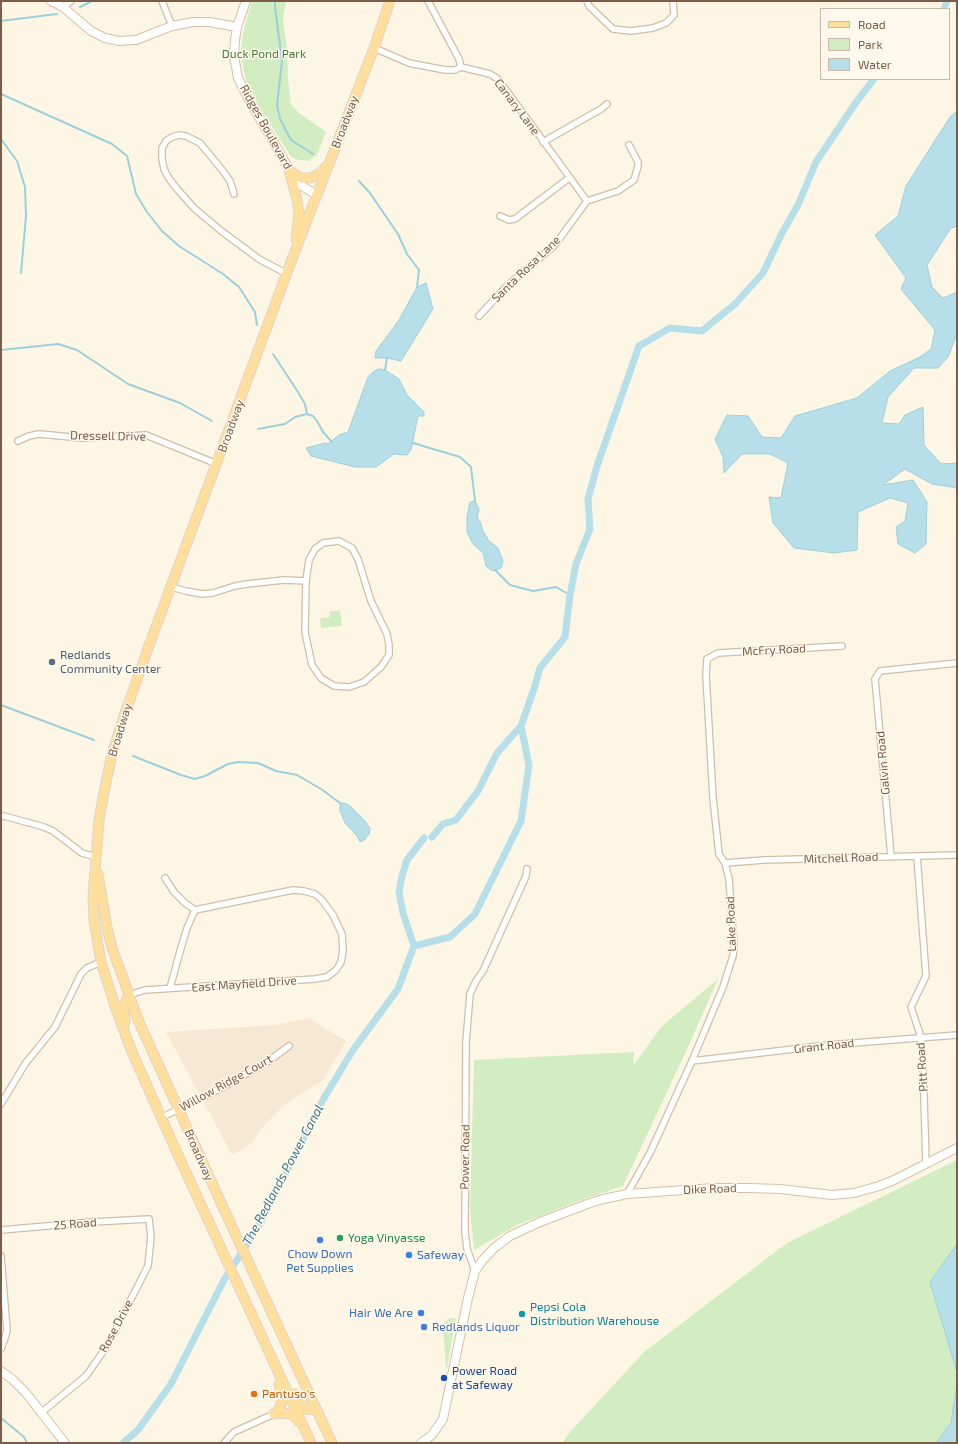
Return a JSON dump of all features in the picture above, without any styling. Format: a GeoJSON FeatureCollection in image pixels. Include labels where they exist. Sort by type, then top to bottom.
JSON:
{"type":"FeatureCollection","features":[{"type":"Feature","properties":{"kind":"main road","name":"Broadway"},"geometry":{"type":"LineString","coordinates":[[310,1441],[136,1062],[118,1016],[101,962],[94,920],[93,897],[104,792],[112,754],[133,689],[292,259],[374,48],[390,1]]}},
{"type":"Feature","properties":{"kind":"main road"},"geometry":{"type":"LineString","coordinates":[[289,170],[301,178],[314,178],[321,173],[332,158]]}},
{"type":"Feature","properties":{"kind":"main road"},"geometry":{"type":"LineString","coordinates":[[289,170],[299,214],[292,259]]}},
{"type":"Feature","properties":{"kind":"main road","name":"Broadway"},"geometry":{"type":"LineString","coordinates":[[96,857],[107,927],[114,956],[139,1022],[332,1443]]}},
{"type":"Feature","properties":{"kind":"main road"},"geometry":{"type":"LineString","coordinates":[[129,995],[124,1004],[124,1017],[136,1062]]}},
{"type":"Feature","properties":{"kind":"main road"},"geometry":{"type":"LineString","coordinates":[[266,1344],[302,1407],[308,1411],[317,1410]]}},
{"type":"Feature","properties":{"kind":"main road"},"geometry":{"type":"LineString","coordinates":[[266,1344],[282,1395],[280,1408],[274,1414]]}},
{"type":"Feature","properties":{"kind":"main road"},"geometry":{"type":"LineString","coordinates":[[274,1414],[286,1413],[294,1416],[310,1441]]}},
{"type":"Feature","properties":{"kind":"street"},"geometry":{"type":"LineString","coordinates":[[51,1],[63,7],[91,31],[105,38],[119,42],[136,40],[184,23],[202,21],[237,26]]}},
{"type":"Feature","properties":{"kind":"street"},"geometry":{"type":"LineString","coordinates":[[63,7],[71,1]]}},
{"type":"Feature","properties":{"kind":"street"},"geometry":{"type":"LineString","coordinates":[[162,1],[172,26]]}},
{"type":"Feature","properties":{"kind":"street","name":"Ridges Boulevard"},"geometry":{"type":"LineString","coordinates":[[246,1],[237,26],[234,56],[238,78],[289,170],[302,186],[317,195]]}},
{"type":"Feature","properties":{"kind":"street"},"geometry":{"type":"LineString","coordinates":[[428,1],[459,59],[461,67]]}},
{"type":"Feature","properties":{"kind":"street"},"geometry":{"type":"LineString","coordinates":[[587,1],[589,6],[613,29],[631,31],[653,28],[666,23],[674,15],[673,1]]}},
{"type":"Feature","properties":{"kind":"street","name":"Canary Lane"},"geometry":{"type":"LineString","coordinates":[[374,48],[409,63],[445,70],[455,70],[461,67],[490,74],[498,79],[586,201]]}},
{"type":"Feature","properties":{"kind":"street","name":"Canary Lane"},"geometry":{"type":"LineString","coordinates":[[543,142],[601,109],[607,104]]}},
{"type":"Feature","properties":{"kind":"street"},"geometry":{"type":"LineString","coordinates":[[234,194],[230,181],[200,143],[186,136],[179,135],[166,141],[162,148],[164,169],[177,189],[194,208],[220,230],[259,259],[287,274]]}},
{"type":"Feature","properties":{"kind":"street"},"geometry":{"type":"LineString","coordinates":[[586,201],[618,191],[634,180],[638,162],[629,145]]}},
{"type":"Feature","properties":{"kind":"street"},"geometry":{"type":"LineString","coordinates":[[500,216],[509,220],[515,219],[569,178]]}},
{"type":"Feature","properties":{"kind":"street","name":"Santa Rosa Lane"},"geometry":{"type":"LineString","coordinates":[[479,316],[506,286],[555,245],[586,201]]}},
{"type":"Feature","properties":{"kind":"street","name":"Dressell Drive"},"geometry":{"type":"LineString","coordinates":[[18,441],[38,434],[82,438],[146,435],[217,464]]}},
{"type":"Feature","properties":{"kind":"street"},"geometry":{"type":"LineString","coordinates":[[339,541],[352,548],[358,559],[371,601],[387,634],[390,645],[389,655],[381,667],[364,682],[349,687],[334,686],[321,678],[312,665],[305,632],[306,581],[309,560],[315,549],[323,543],[339,541]]}},
{"type":"Feature","properties":{"kind":"street"},"geometry":{"type":"LineString","coordinates":[[171,587],[186,592],[202,594],[213,593],[247,584],[284,580],[306,581]]}},
{"type":"Feature","properties":{"kind":"street","name":"McFry Road"},"geometry":{"type":"LineString","coordinates":[[707,658],[718,653],[842,646]]}},
{"type":"Feature","properties":{"kind":"street","name":"Lake Road"},"geometry":{"type":"LineString","coordinates":[[627,1194],[650,1153],[692,1061],[723,987],[733,956],[734,945],[729,879],[725,863],[719,854],[712,798],[706,675],[707,658]]}},
{"type":"Feature","properties":{"kind":"street","name":"Galvin Road"},"geometry":{"type":"LineString","coordinates":[[891,856],[875,679],[880,671],[957,663]]}},
{"type":"Feature","properties":{"kind":"street"},"geometry":{"type":"LineString","coordinates":[[1,817],[4,816],[44,827],[58,834],[82,853],[96,857]]}},
{"type":"Feature","properties":{"kind":"street","name":"Mitchell Road"},"geometry":{"type":"LineString","coordinates":[[725,863],[891,856],[957,855]]}},
{"type":"Feature","properties":{"kind":"street","name":"Pitt Road"},"geometry":{"type":"LineString","coordinates":[[917,856],[926,976],[911,1008],[921,1037],[926,1164]]}},
{"type":"Feature","properties":{"kind":"street","name":"Power Road"},"geometry":{"type":"LineString","coordinates":[[475,1271],[467,1249],[464,1227],[466,1045],[470,994],[526,876],[527,869]]}},
{"type":"Feature","properties":{"kind":"street"},"geometry":{"type":"LineString","coordinates":[[165,878],[174,892],[195,910],[187,928],[170,988]]}},
{"type":"Feature","properties":{"kind":"street","name":"East Mayfield Drive"},"geometry":{"type":"LineString","coordinates":[[129,995],[145,990],[315,980],[327,977],[336,970],[341,962],[343,951],[342,934],[333,915],[322,900],[315,894],[304,890],[293,890],[195,910]]}},
{"type":"Feature","properties":{"kind":"street"},"geometry":{"type":"LineString","coordinates":[[1,1104],[25,1064],[55,1027],[81,974],[87,968],[101,962]]}},
{"type":"Feature","properties":{"kind":"street","name":"Grant Road"},"geometry":{"type":"LineString","coordinates":[[692,1061],[828,1045],[957,1035]]}},
{"type":"Feature","properties":{"kind":"street","name":"Willow Ridge Court"},"geometry":{"type":"LineString","coordinates":[[161,1118],[223,1087],[270,1060],[289,1046]]}},
{"type":"Feature","properties":{"kind":"street","name":"Dike Road"},"geometry":{"type":"LineString","coordinates":[[475,1271],[494,1248],[510,1236],[540,1222],[603,1199],[627,1194],[714,1188],[749,1188],[819,1195],[843,1195],[879,1186],[957,1148]]}},
{"type":"Feature","properties":{"kind":"street","name":"25 Road"},"geometry":{"type":"LineString","coordinates":[[1,1230],[92,1222],[149,1219]]}},
{"type":"Feature","properties":{"kind":"street","name":"Rose Drive"},"geometry":{"type":"LineString","coordinates":[[42,1412],[86,1376],[106,1346],[148,1266],[151,1237],[149,1219]]}},
{"type":"Feature","properties":{"kind":"street"},"geometry":{"type":"LineString","coordinates":[[1,1256],[7,1330],[6,1338],[1,1348]]}},
{"type":"Feature","properties":{"kind":"street"},"geometry":{"type":"LineString","coordinates":[[421,1443],[432,1435],[443,1419],[475,1271]]}},
{"type":"Feature","properties":{"kind":"street"},"geometry":{"type":"LineString","coordinates":[[1,1371],[12,1379],[26,1393],[65,1443]]}},
{"type":"Feature","properties":{"kind":"street"},"geometry":{"type":"LineString","coordinates":[[224,1443],[234,1432],[274,1414]]}},
{"type":"Feature","properties":{"kind":"shaded area"},"geometry":{"type":"Polygon","coordinates":[[[309,1018],[346,1041],[323,1080],[283,1106],[260,1130],[251,1144],[232,1155],[166,1032],[275,1025],[309,1018]]]}},
{"type":"Feature","properties":{"kind":"green space","name":"Duck Pond Park"},"geometry":{"type":"Polygon","coordinates":[[[252,1],[286,1],[283,19],[291,104],[298,112],[326,132],[317,155],[309,161],[291,157],[247,84],[243,68],[241,49],[243,33],[252,1]]]}},
{"type":"Feature","properties":{"kind":"green space"},"geometry":{"type":"Polygon","coordinates":[[[340,610],[342,626],[321,628],[320,618],[330,617],[329,612],[340,610]]]}},
{"type":"Feature","properties":{"kind":"green space"},"geometry":{"type":"Polygon","coordinates":[[[718,979],[623,1186],[581,1200],[517,1225],[474,1250],[470,1209],[474,1060],[634,1052],[633,1066],[662,1026],[718,979]]]}},
{"type":"Feature","properties":{"kind":"green space"},"geometry":{"type":"Polygon","coordinates":[[[957,1160],[957,1244],[930,1282],[957,1372],[957,1384],[951,1423],[936,1443],[562,1443],[571,1431],[644,1352],[787,1243],[957,1160]]]}},
{"type":"Feature","properties":{"kind":"green space"},"geometry":{"type":"Polygon","coordinates":[[[456,1318],[446,1368],[443,1326],[446,1320],[456,1318]]]}},
{"type":"Feature","properties":{"kind":"water"},"geometry":{"type":"Polygon","coordinates":[[[957,111],[957,226],[951,228],[927,265],[932,287],[943,298],[957,292],[957,334],[948,357],[938,368],[914,368],[888,397],[882,423],[899,424],[905,415],[923,407],[924,445],[941,464],[957,463],[957,488],[932,484],[905,469],[883,485],[913,480],[927,502],[926,544],[915,553],[898,544],[896,527],[905,521],[908,503],[890,498],[858,512],[857,550],[834,553],[794,548],[773,523],[769,497],[781,498],[788,463],[770,454],[742,454],[724,473],[723,457],[715,439],[727,415],[748,416],[762,437],[781,438],[795,416],[857,398],[890,371],[920,357],[931,349],[935,330],[901,289],[906,278],[875,235],[898,216],[906,186],[950,117],[957,111]]]}},
{"type":"Feature","properties":{"kind":"water"},"geometry":{"type":"Polygon","coordinates":[[[426,283],[433,309],[401,361],[387,358],[375,358],[376,351],[399,320],[417,287],[426,283]]]}},
{"type":"Feature","properties":{"kind":"water"},"geometry":{"type":"Polygon","coordinates":[[[379,369],[385,370],[399,379],[407,395],[424,412],[424,416],[418,416],[411,450],[407,455],[394,454],[376,467],[355,467],[311,456],[306,448],[325,443],[328,444],[339,435],[348,432],[368,377],[379,369]]]}},
{"type":"Feature","properties":{"kind":"water"},"geometry":{"type":"Polygon","coordinates":[[[475,501],[479,509],[477,518],[480,521],[483,531],[489,541],[498,548],[503,561],[501,568],[492,571],[486,566],[483,553],[473,544],[467,532],[467,516],[470,502],[475,501]]]}},
{"type":"Feature","properties":{"kind":"water"},"geometry":{"type":"Polygon","coordinates":[[[340,803],[349,805],[370,828],[369,834],[364,840],[360,842],[357,836],[345,823],[340,811],[340,803]]]}},
{"type":"Feature","properties":{"kind":"water"},"geometry":{"type":"Polygon","coordinates":[[[957,1244],[957,1372],[930,1282],[957,1244]]]}},
{"type":"Feature","properties":{"kind":"water"},"geometry":{"type":"Polygon","coordinates":[[[957,1384],[957,1443],[936,1443],[951,1423],[957,1384]]]}},
{"type":"Feature","properties":{"kind":"waterway"},"geometry":{"type":"LineString","coordinates":[[80,7],[92,1]]}},
{"type":"Feature","properties":{"kind":"waterway"},"geometry":{"type":"LineString","coordinates":[[275,1],[282,61],[277,105],[280,119],[291,140],[313,154]]}},
{"type":"Feature","properties":{"kind":"waterway","name":"The Redlands Power Canal"},"geometry":{"type":"LineString","coordinates":[[944,8],[947,1]]}},
{"type":"Feature","properties":{"kind":"waterway"},"geometry":{"type":"LineString","coordinates":[[1,21],[57,14]]}},
{"type":"Feature","properties":{"kind":"waterway","name":"The Redlands Power Canal"},"geometry":{"type":"LineString","coordinates":[[414,946],[450,937],[475,914],[521,821],[529,765],[521,726],[540,668],[565,637],[570,595],[576,564],[590,529],[588,499],[597,466],[639,346],[670,328],[702,331],[735,304],[763,273],[782,233],[798,205],[816,162],[857,101],[873,80]]}},
{"type":"Feature","properties":{"kind":"waterway"},"geometry":{"type":"LineString","coordinates":[[1,94],[112,144],[127,156],[136,194],[147,212],[162,231],[179,246],[223,274],[239,287],[255,312],[257,325]]}},
{"type":"Feature","properties":{"kind":"waterway"},"geometry":{"type":"LineString","coordinates":[[1,139],[17,161],[25,187],[26,216],[21,273]]}},
{"type":"Feature","properties":{"kind":"waterway"},"geometry":{"type":"LineString","coordinates":[[359,181],[370,193],[398,234],[407,254],[419,270],[417,287]]}},
{"type":"Feature","properties":{"kind":"waterway"},"geometry":{"type":"LineString","coordinates":[[1,350],[58,344],[77,350],[128,384],[180,403],[212,421]]}},
{"type":"Feature","properties":{"kind":"waterway"},"geometry":{"type":"LineString","coordinates":[[273,354],[305,404],[307,414]]}},
{"type":"Feature","properties":{"kind":"waterway"},"geometry":{"type":"LineString","coordinates":[[385,370],[387,358]]}},
{"type":"Feature","properties":{"kind":"waterway"},"geometry":{"type":"LineString","coordinates":[[258,429],[285,424],[295,417],[307,414],[313,416],[323,432],[332,442]]}},
{"type":"Feature","properties":{"kind":"waterway"},"geometry":{"type":"LineString","coordinates":[[413,443],[460,457],[471,467],[475,501]]}},
{"type":"Feature","properties":{"kind":"waterway"},"geometry":{"type":"LineString","coordinates":[[495,570],[510,585],[533,591],[556,587],[570,595]]}},
{"type":"Feature","properties":{"kind":"waterway"},"geometry":{"type":"LineString","coordinates":[[1,705],[94,740]]}},
{"type":"Feature","properties":{"kind":"waterway","name":"The Redlands Power Canal"},"geometry":{"type":"LineString","coordinates":[[432,837],[443,824],[456,820],[478,791],[497,753],[521,726]]}},
{"type":"Feature","properties":{"kind":"waterway"},"geometry":{"type":"LineString","coordinates":[[133,756],[195,779],[205,776],[228,764],[238,762],[258,763],[276,771],[297,775],[321,789],[340,803]]}},
{"type":"Feature","properties":{"kind":"waterway","name":"The Redlands Power Canal"},"geometry":{"type":"LineString","coordinates":[[123,1443],[138,1430],[171,1384],[224,1280],[260,1224],[324,1098],[353,1050],[398,989],[414,946],[403,913],[399,892],[407,860],[424,838]]}},
{"type":"Feature","properties":{"kind":"waterway"},"geometry":{"type":"LineString","coordinates":[[1,1418],[24,1437],[27,1443]]}},
{"type":"Feature","properties":{"kind":"place","name":"Redlands Community Center"},"geometry":{"type":"Point","coordinates":[52,662]}},
{"type":"Feature","properties":{"kind":"place","name":"Yoga Vinyasse"},"geometry":{"type":"Point","coordinates":[340,1238]}},
{"type":"Feature","properties":{"kind":"place","name":"Chow Down Pet Supplies"},"geometry":{"type":"Point","coordinates":[320,1240]}},
{"type":"Feature","properties":{"kind":"place","name":"Safeway"},"geometry":{"type":"Point","coordinates":[409,1255]}},
{"type":"Feature","properties":{"kind":"place","name":"Hair We Are"},"geometry":{"type":"Point","coordinates":[421,1313]}},
{"type":"Feature","properties":{"kind":"place","name":"Pepsi Cola Distribution Warehouse"},"geometry":{"type":"Point","coordinates":[522,1314]}},
{"type":"Feature","properties":{"kind":"place","name":"Redlands Liquor"},"geometry":{"type":"Point","coordinates":[424,1327]}},
{"type":"Feature","properties":{"kind":"place","name":"Power Road at Safeway"},"geometry":{"type":"Point","coordinates":[444,1378]}},
{"type":"Feature","properties":{"kind":"place","name":"Pantuso's"},"geometry":{"type":"Point","coordinates":[254,1394]}}]}
